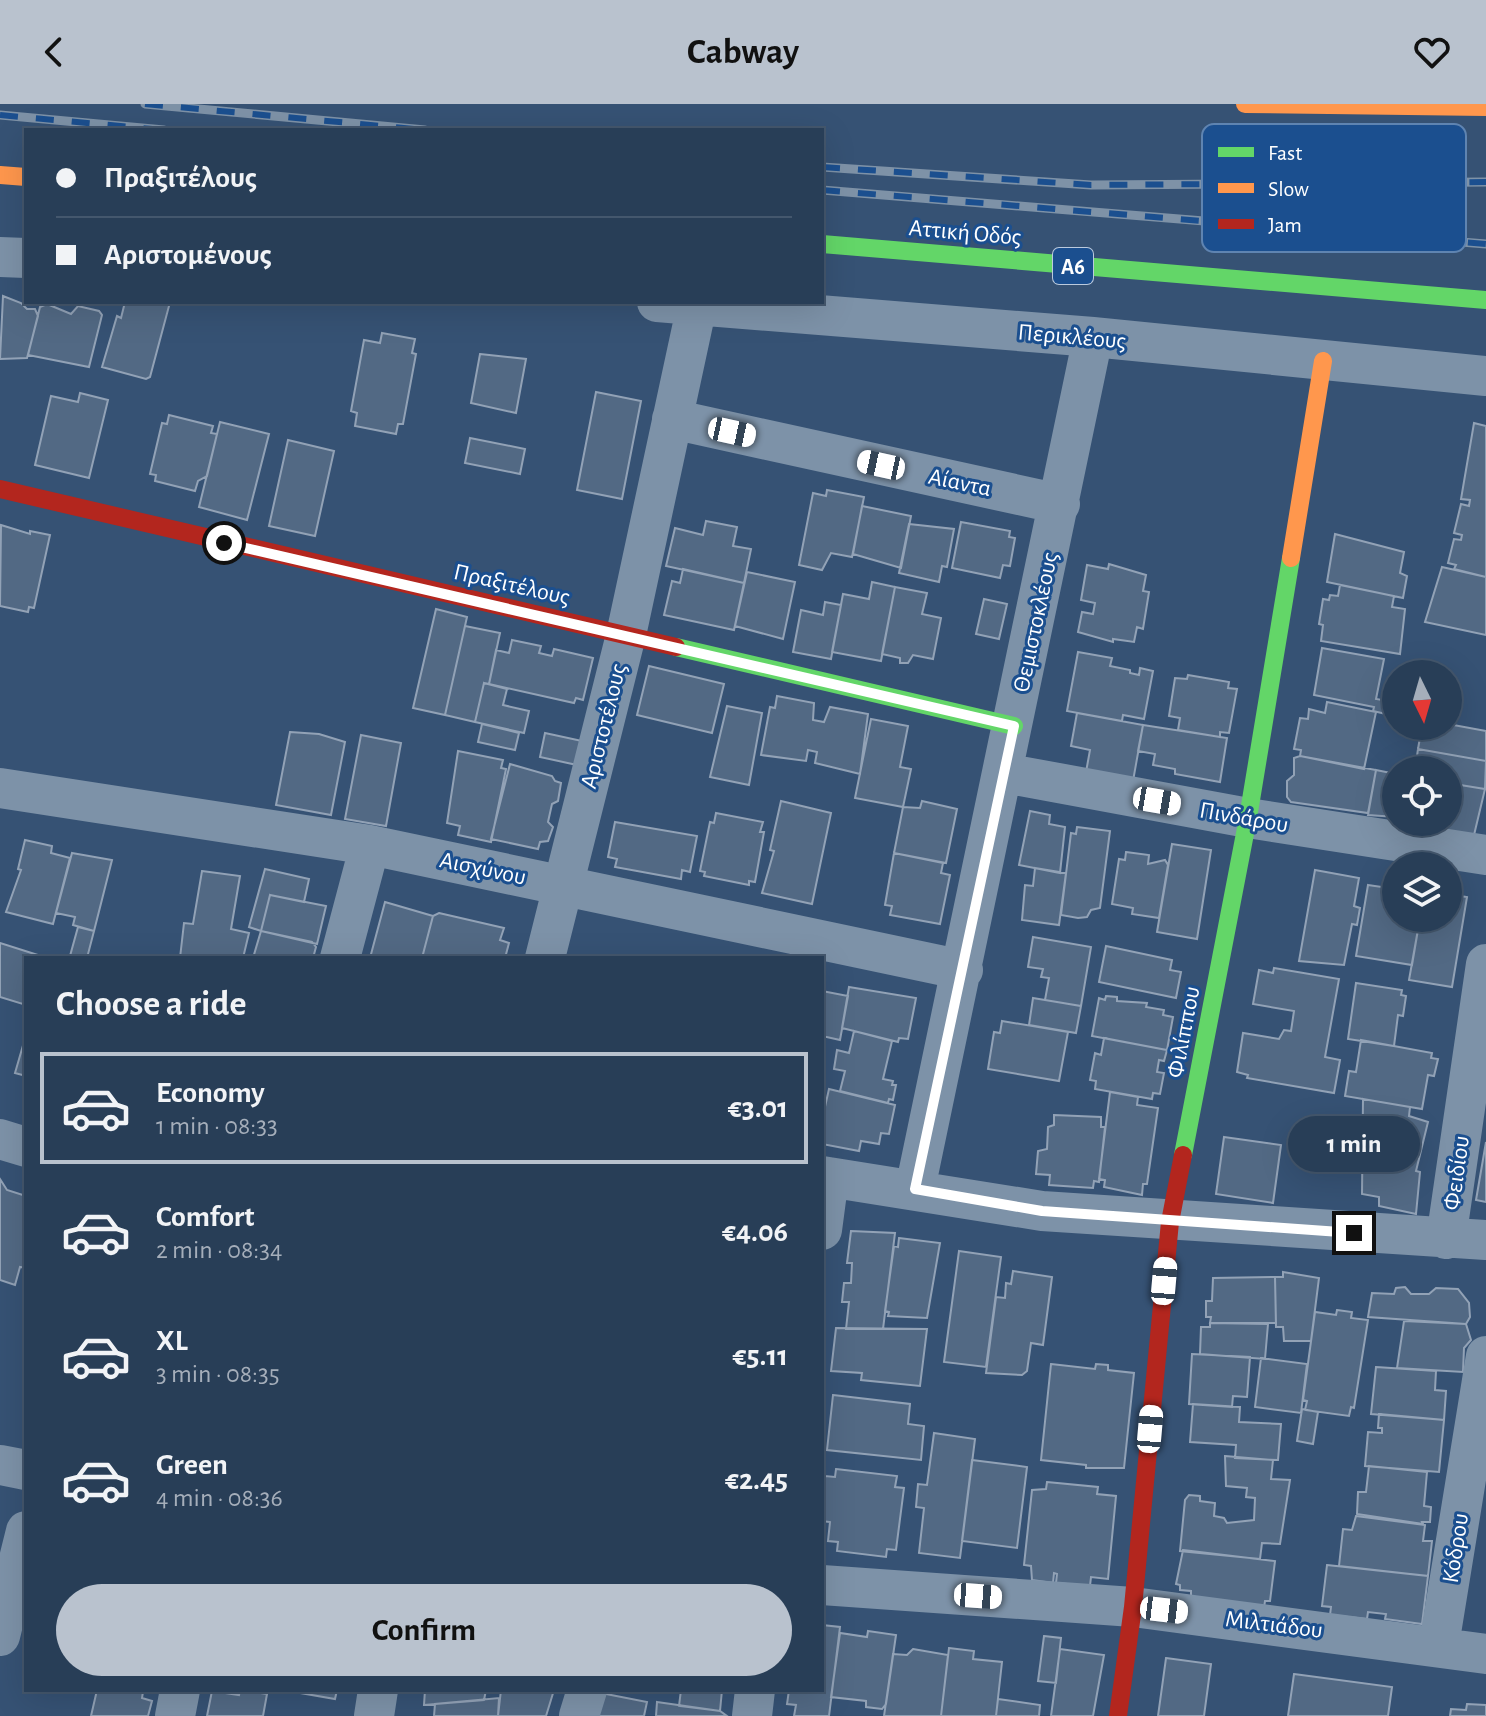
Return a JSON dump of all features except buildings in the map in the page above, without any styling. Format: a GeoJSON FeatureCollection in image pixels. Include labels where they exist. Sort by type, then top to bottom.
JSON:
{"type":"FeatureCollection","features":[{"type":"Feature","properties":{"kind":"main road"},"geometry":{"type":"LineString","coordinates":[[1245,104],[1486,107]]}},
{"type":"Feature","properties":{"kind":"main road"},"geometry":{"type":"LineString","coordinates":[[0,175],[24,177]]}},
{"type":"Feature","properties":{"kind":"main road","name":"Αττική Οδός"},"geometry":{"type":"LineString","coordinates":[[824,244],[1486,300]]}},
{"type":"Feature","properties":{"kind":"main road","name":"Φιλίππου"},"geometry":{"type":"LineString","coordinates":[[1118,1716],[1133,1607],[1170,1222],[1248,818],[1323,361]]}},
{"type":"Feature","properties":{"kind":"main road","name":"Πραξιτέλους"},"geometry":{"type":"LineString","coordinates":[[0,489],[1014,726]]}},
{"type":"Feature","properties":{"kind":"street"},"geometry":{"type":"LineString","coordinates":[[0,257],[24,258]]}},
{"type":"Feature","properties":{"kind":"street","name":"Περικλέους"},"geometry":{"type":"LineString","coordinates":[[684,304],[1093,337],[1486,376]]}},
{"type":"Feature","properties":{"kind":"street","name":"Αριστοτέλους"},"geometry":{"type":"LineString","coordinates":[[545,956],[626,635],[697,305]]}},
{"type":"Feature","properties":{"kind":"street","name":"Θεμιστοκλέους"},"geometry":{"type":"LineString","coordinates":[[915,1189],[1093,337]]}},
{"type":"Feature","properties":{"kind":"street","name":"Αίαντα"},"geometry":{"type":"LineString","coordinates":[[672,419],[1060,504]]}},
{"type":"Feature","properties":{"kind":"street","name":"Πινδάρου"},"geometry":{"type":"LineString","coordinates":[[1004,773],[1248,818],[1486,855]]}},
{"type":"Feature","properties":{"kind":"street","name":"Αισχύνου"},"geometry":{"type":"LineString","coordinates":[[2,794],[370,845],[963,970]]}},
{"type":"Feature","properties":{"kind":"street"},"geometry":{"type":"LineString","coordinates":[[341,956],[370,845]]}},
{"type":"Feature","properties":{"kind":"street","name":"Φειδίου"},"geometry":{"type":"LineString","coordinates":[[1446,1239],[1486,964]]}},
{"type":"Feature","properties":{"kind":"street"},"geometry":{"type":"LineString","coordinates":[[0,1139],[24,1146]]}},
{"type":"Feature","properties":{"kind":"street"},"geometry":{"type":"LineString","coordinates":[[824,1203],[826,1176],[1042,1211],[1170,1222],[1486,1240]]}},
{"type":"Feature","properties":{"kind":"street","name":"Κόδρου"},"geometry":{"type":"LineString","coordinates":[[1439,1645],[1486,1356]]}},
{"type":"Feature","properties":{"kind":"street"},"geometry":{"type":"LineString","coordinates":[[0,1465],[24,1470]]}},
{"type":"Feature","properties":{"kind":"street"},"geometry":{"type":"LineString","coordinates":[[0,1636],[24,1539]]}},
{"type":"Feature","properties":{"kind":"street","name":"Μιλτιάδου"},"geometry":{"type":"LineString","coordinates":[[824,1585],[1133,1607],[1439,1645],[1486,1654]]}},
{"type":"Feature","properties":{"kind":"street"},"geometry":{"type":"LineString","coordinates":[[175,1716],[180,1692]]}},
{"type":"Feature","properties":{"kind":"street"},"geometry":{"type":"LineString","coordinates":[[374,1716],[378,1692]]}},
{"type":"Feature","properties":{"kind":"street"},"geometry":{"type":"LineString","coordinates":[[579,1716],[586,1692]]}},
{"type":"Feature","properties":{"kind":"street"},"geometry":{"type":"LineString","coordinates":[[752,1716],[755,1692]]}},
{"type":"Feature","properties":{"kind":"railway"},"geometry":{"type":"LineString","coordinates":[[145,104],[403,128]]}},
{"type":"Feature","properties":{"kind":"railway"},"geometry":{"type":"LineString","coordinates":[[0,115],[142,128]]}},
{"type":"Feature","properties":{"kind":"railway"},"geometry":{"type":"LineString","coordinates":[[824,167],[1091,185],[1202,184]]}},
{"type":"Feature","properties":{"kind":"railway"},"geometry":{"type":"LineString","coordinates":[[1466,182],[1486,182]]}},
{"type":"Feature","properties":{"kind":"railway"},"geometry":{"type":"LineString","coordinates":[[824,190],[1202,221]]}},
{"type":"Feature","properties":{"kind":"railway"},"geometry":{"type":"LineString","coordinates":[[1466,242],[1486,244]]}},
{"type":"Feature","properties":{"kind":"traffic: fast"},"geometry":{"type":"LineString","coordinates":[[824,244],[1486,300]]}},
{"type":"Feature","properties":{"kind":"traffic: fast"},"geometry":{"type":"LineString","coordinates":[[1183,1155],[1248,818],[1291,558]]}},
{"type":"Feature","properties":{"kind":"traffic: fast"},"geometry":{"type":"LineString","coordinates":[[676,647],[1014,726]]}},
{"type":"Feature","properties":{"kind":"traffic: slow"},"geometry":{"type":"LineString","coordinates":[[1245,104],[1486,107]]}},
{"type":"Feature","properties":{"kind":"traffic: slow"},"geometry":{"type":"LineString","coordinates":[[0,175],[24,177]]}},
{"type":"Feature","properties":{"kind":"traffic: slow"},"geometry":{"type":"LineString","coordinates":[[1291,558],[1323,361]]}},
{"type":"Feature","properties":{"kind":"traffic: jam"},"geometry":{"type":"LineString","coordinates":[[0,489],[676,647]]}},
{"type":"Feature","properties":{"kind":"traffic: jam"},"geometry":{"type":"LineString","coordinates":[[1118,1716],[1133,1607],[1170,1222],[1183,1155]]}},
{"type":"Feature","properties":{"kind":"route"},"geometry":{"type":"LineString","coordinates":[[224,543],[1014,726],[915,1189],[1042,1211],[1354,1233]]}}]}
